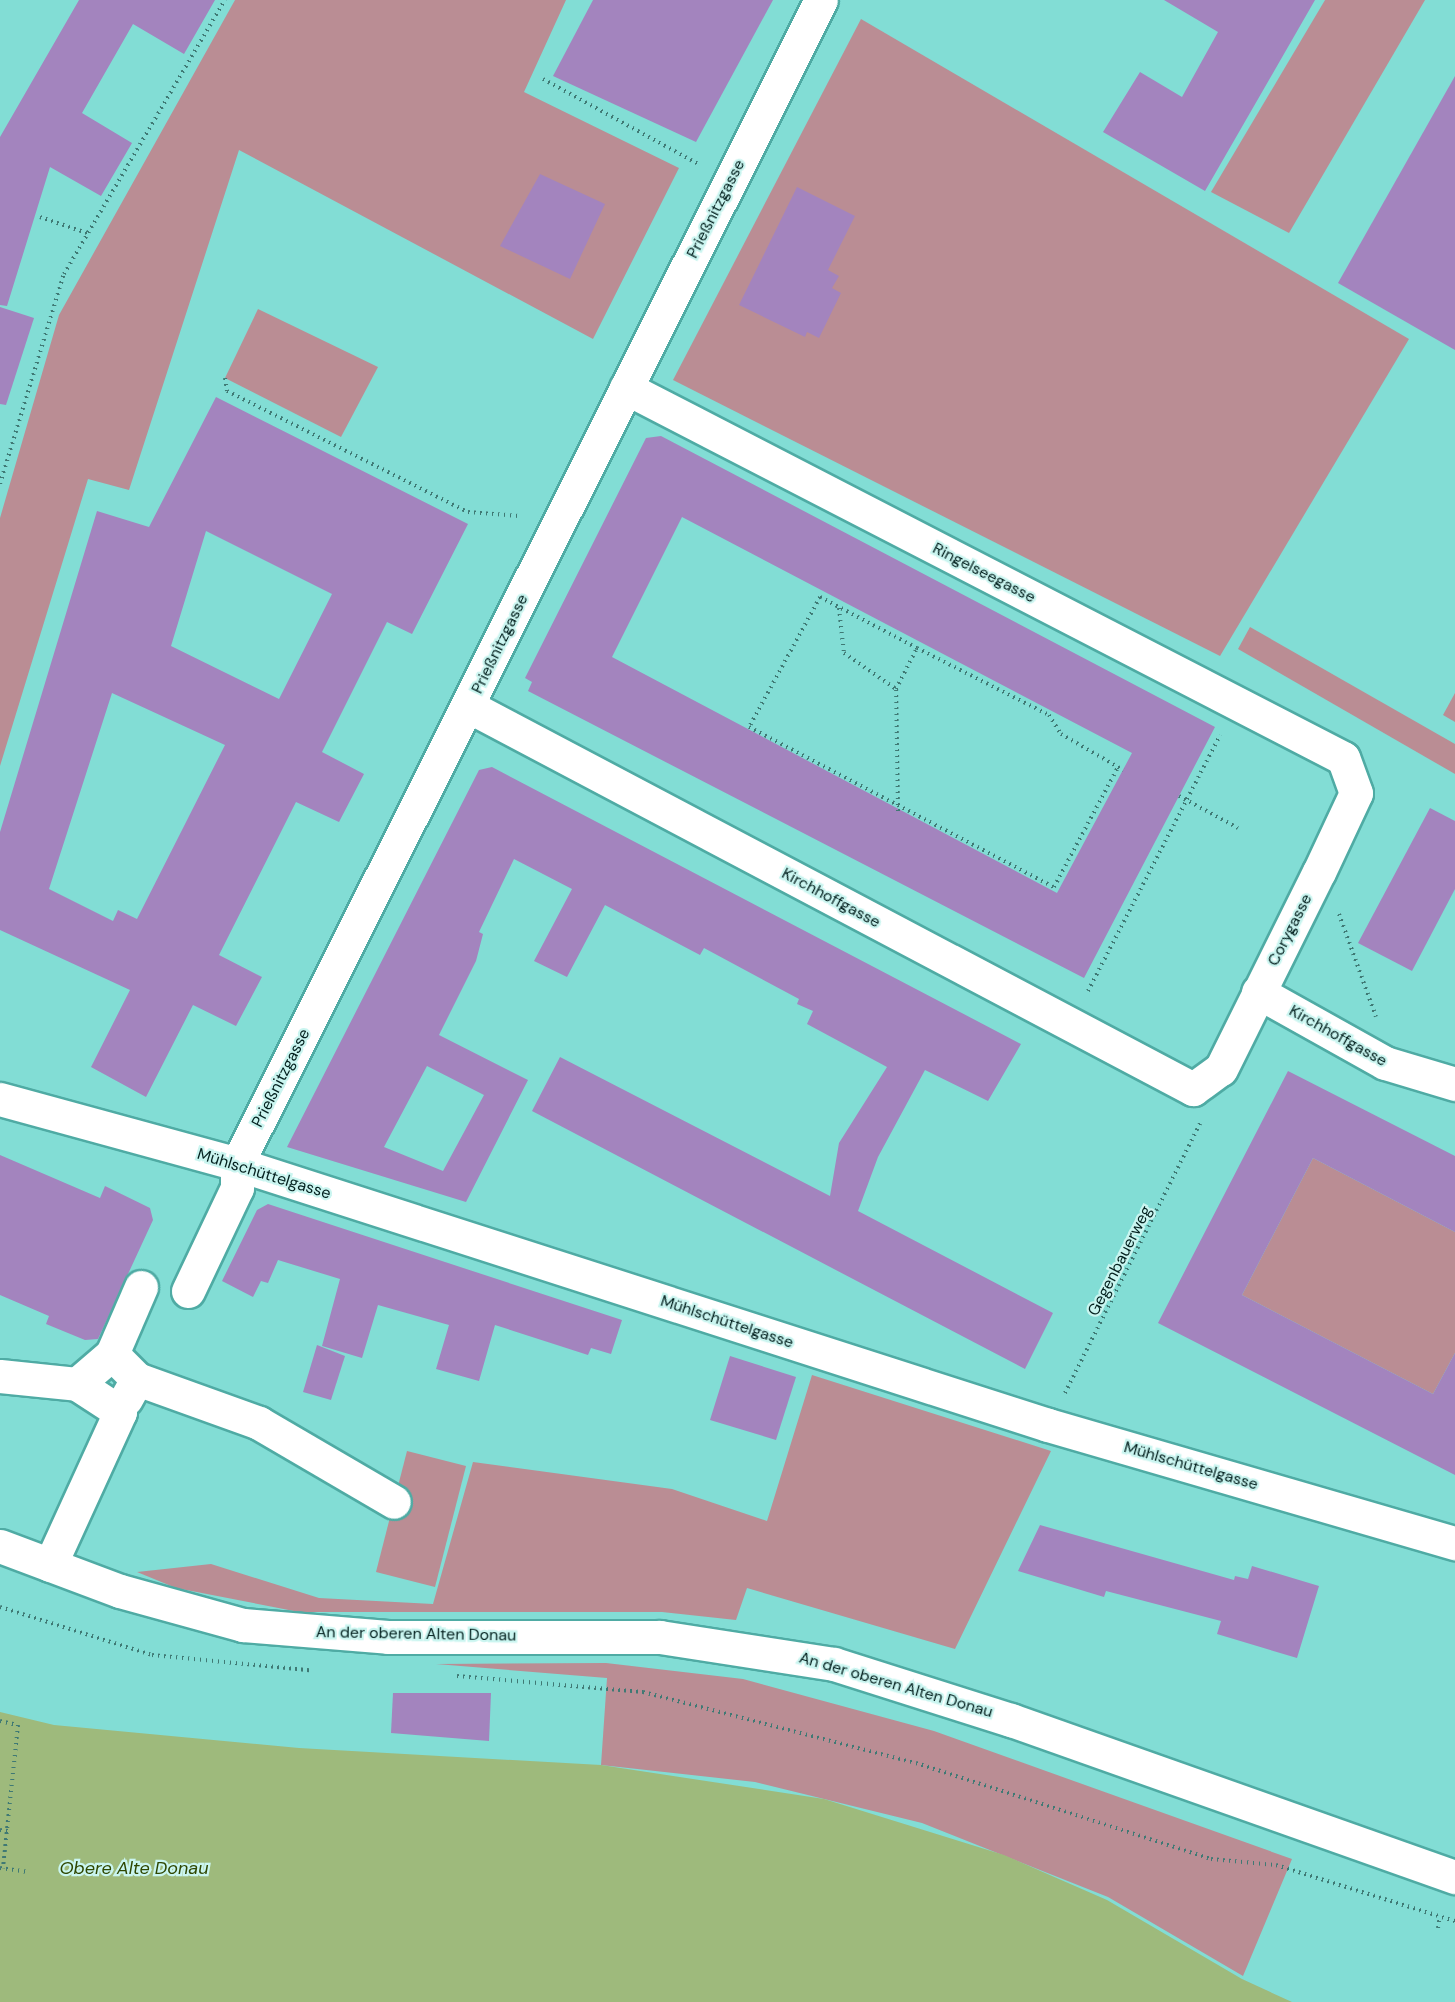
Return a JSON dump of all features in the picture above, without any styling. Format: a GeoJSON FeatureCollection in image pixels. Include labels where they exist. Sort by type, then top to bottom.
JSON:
{"type":"FeatureCollection","features":[{"type":"Feature","properties":{"kind":"street","name":"Prießnitzgasse"},"geometry":{"type":"LineString","coordinates":[[188,1291],[237,1188],[237,1164],[470,707],[626,388],[821,0]]}},
{"type":"Feature","properties":{"kind":"street","name":"Ringelseegasse"},"geometry":{"type":"LineString","coordinates":[[626,388],[1342,758]]}},
{"type":"Feature","properties":{"kind":"street","name":"Kirchhoffgasse"},"geometry":{"type":"LineString","coordinates":[[470,707],[1193,1089]]}},
{"type":"Feature","properties":{"kind":"street","name":"Corygasse"},"geometry":{"type":"LineString","coordinates":[[1193,1089],[1221,1068],[1356,793],[1342,758]]}},
{"type":"Feature","properties":{"kind":"street","name":"Kirchhoffgasse"},"geometry":{"type":"LineString","coordinates":[[1258,992],[1385,1064],[1455,1084]]}},
{"type":"Feature","properties":{"kind":"street","name":"Mühlschüttelgasse"},"geometry":{"type":"LineString","coordinates":[[0,1099],[237,1164],[1048,1425],[1455,1543]]}},
{"type":"Feature","properties":{"kind":"street"},"geometry":{"type":"LineString","coordinates":[[77,1384],[112,1354],[141,1287]]}},
{"type":"Feature","properties":{"kind":"street"},"geometry":{"type":"LineString","coordinates":[[112,1354],[136,1379],[259,1423],[394,1502]]}},
{"type":"Feature","properties":{"kind":"street"},"geometry":{"type":"LineString","coordinates":[[0,1376],[77,1384],[120,1412]]}},
{"type":"Feature","properties":{"kind":"street"},"geometry":{"type":"LineString","coordinates":[[50,1566],[136,1379]]}},
{"type":"Feature","properties":{"kind":"street","name":"An der oberen Alten Donau"},"geometry":{"type":"LineString","coordinates":[[0,1546],[50,1566],[186,1611],[284,1630],[388,1637],[660,1637],[803,1657],[1011,1720],[1452,1871]]}},
{"type":"Feature","properties":{"kind":"path"},"geometry":{"type":"LineString","coordinates":[[0,484],[52,304],[225,0]]}},
{"type":"Feature","properties":{"kind":"path"},"geometry":{"type":"LineString","coordinates":[[543,79],[730,182]]}},
{"type":"Feature","properties":{"kind":"path"},"geometry":{"type":"LineString","coordinates":[[40,217],[90,234]]}},
{"type":"Feature","properties":{"kind":"path"},"geometry":{"type":"LineString","coordinates":[[225,378],[227,391],[468,512],[519,516]]}},
{"type":"Feature","properties":{"kind":"path"},"geometry":{"type":"LineString","coordinates":[[820,597],[839,607],[1049,715],[1061,734],[1120,768],[1054,887],[749,726],[820,597]]}},
{"type":"Feature","properties":{"kind":"path"},"geometry":{"type":"LineString","coordinates":[[839,607],[844,653],[896,689]]}},
{"type":"Feature","properties":{"kind":"path"},"geometry":{"type":"LineString","coordinates":[[898,811],[901,806],[896,689],[917,648]]}},
{"type":"Feature","properties":{"kind":"path"},"geometry":{"type":"LineString","coordinates":[[1088,991],[1226,724]]}},
{"type":"Feature","properties":{"kind":"path"},"geometry":{"type":"LineString","coordinates":[[1179,796],[1238,828]]}},
{"type":"Feature","properties":{"kind":"path"},"geometry":{"type":"LineString","coordinates":[[1338,910],[1381,1029]]}},
{"type":"Feature","properties":{"kind":"path","name":"Gegenbauerweg"},"geometry":{"type":"LineString","coordinates":[[1048,1425],[1202,1127],[1193,1089]]}},
{"type":"Feature","properties":{"kind":"path"},"geometry":{"type":"LineString","coordinates":[[0,1607],[152,1655],[321,1670]]}},
{"type":"Feature","properties":{"kind":"path"},"geometry":{"type":"LineString","coordinates":[[449,1676],[643,1692],[916,1763],[1211,1859],[1276,1865],[1455,1921]]}},
{"type":"Feature","properties":{"kind":"path"},"geometry":{"type":"LineString","coordinates":[[0,1721],[18,1725],[8,1831],[2,1868],[27,1872]]}},
{"type":"Feature","properties":{"kind":"path"},"geometry":{"type":"LineString","coordinates":[[0,1830],[8,1831]]}},
{"type":"Feature","properties":{"kind":"path"},"geometry":{"type":"LineString","coordinates":[[1438,1928],[1440,1916]]}},
{"type":"Feature","properties":{"kind":"shaded area"},"geometry":{"type":"Polygon","coordinates":[[[235,0],[566,0],[524,92],[679,168],[593,339],[239,150],[129,490],[88,479],[0,766],[0,518],[59,315],[235,0]]]}},
{"type":"Feature","properties":{"kind":"shaded area"},"geometry":{"type":"Polygon","coordinates":[[[1325,0],[1425,0],[1289,233],[1211,192],[1325,0]]]}},
{"type":"Feature","properties":{"kind":"shaded area"},"geometry":{"type":"Polygon","coordinates":[[[861,19],[1409,339],[1220,656],[673,380],[861,19]]]}},
{"type":"Feature","properties":{"kind":"shaded area"},"geometry":{"type":"Polygon","coordinates":[[[258,309],[378,367],[341,437],[225,378],[258,309]]]}},
{"type":"Feature","properties":{"kind":"shaded area"},"geometry":{"type":"Polygon","coordinates":[[[1250,627],[1455,744],[1455,774],[1238,649],[1250,627]]]}},
{"type":"Feature","properties":{"kind":"shaded area"},"geometry":{"type":"Polygon","coordinates":[[[1455,693],[1455,722],[1443,715],[1455,693]]]}},
{"type":"Feature","properties":{"kind":"shaded area"},"geometry":{"type":"Polygon","coordinates":[[[1313,1158],[1455,1232],[1455,1353],[1433,1394],[1242,1295],[1313,1158]]]}},
{"type":"Feature","properties":{"kind":"shaded area"},"geometry":{"type":"Polygon","coordinates":[[[812,1375],[1051,1451],[955,1649],[747,1588],[736,1620],[662,1612],[299,1612],[176,1588],[137,1572],[211,1564],[319,1598],[433,1604],[473,1462],[672,1489],[767,1521],[812,1375]]]}},
{"type":"Feature","properties":{"kind":"shaded area"},"geometry":{"type":"Polygon","coordinates":[[[407,1451],[466,1466],[435,1587],[376,1572],[407,1451]]]}},
{"type":"Feature","properties":{"kind":"shaded area"},"geometry":{"type":"Polygon","coordinates":[[[606,1663],[743,1679],[934,1731],[1292,1859],[1243,1976],[1108,1897],[922,1823],[755,1782],[601,1765],[607,1678],[436,1664],[606,1663]]]}},
{"type":"Feature","properties":{"kind":"water","name":"Obere Alte Donau"},"geometry":{"type":"Polygon","coordinates":[[[0,1712],[54,1725],[299,1748],[601,1765],[824,1799],[1004,1855],[1107,1900],[1242,1979],[1292,2002],[0,2002],[0,1712]]]}},
{"type":"Feature","properties":{"kind":"building"},"geometry":{"type":"Polygon","coordinates":[[[79,0],[215,0],[184,54],[133,24],[82,113],[132,143],[101,196],[50,167],[7,306],[0,305],[0,137],[79,0]]]}},
{"type":"Feature","properties":{"kind":"building"},"geometry":{"type":"Polygon","coordinates":[[[593,0],[773,0],[696,142],[553,76],[593,0]]]}},
{"type":"Feature","properties":{"kind":"building"},"geometry":{"type":"Polygon","coordinates":[[[1164,0],[1315,0],[1205,191],[1103,132],[1140,72],[1182,97],[1218,32],[1164,0]]]}},
{"type":"Feature","properties":{"kind":"building"},"geometry":{"type":"Polygon","coordinates":[[[1455,76],[1455,350],[1338,283],[1455,76]]]}},
{"type":"Feature","properties":{"kind":"building"},"geometry":{"type":"Polygon","coordinates":[[[540,174],[605,204],[570,279],[500,246],[540,174]]]}},
{"type":"Feature","properties":{"kind":"building"},"geometry":{"type":"Polygon","coordinates":[[[797,187],[855,216],[828,270],[839,276],[832,288],[841,293],[819,338],[807,332],[805,337],[739,305],[797,187]]]}},
{"type":"Feature","properties":{"kind":"building"},"geometry":{"type":"Polygon","coordinates":[[[0,307],[34,318],[6,405],[0,404],[0,307]]]}},
{"type":"Feature","properties":{"kind":"building"},"geometry":{"type":"Polygon","coordinates":[[[216,397],[468,524],[412,634],[387,622],[322,752],[364,774],[339,822],[296,802],[219,955],[262,977],[236,1026],[193,1005],[146,1097],[91,1067],[130,990],[0,930],[0,832],[97,511],[149,527],[216,397]],[[206,531],[171,646],[279,699],[332,594],[206,531]],[[112,693],[49,889],[113,921],[118,910],[137,919],[225,745],[112,693]]]}},
{"type":"Feature","properties":{"kind":"building"},"geometry":{"type":"Polygon","coordinates":[[[661,436],[1215,727],[1084,978],[528,691],[532,682],[525,678],[646,438],[661,436]],[[682,517],[612,657],[1057,893],[1132,753],[682,517]]]}},
{"type":"Feature","properties":{"kind":"building"},"geometry":{"type":"Polygon","coordinates":[[[492,767],[1021,1044],[988,1101],[925,1070],[878,1157],[858,1211],[1053,1313],[1025,1369],[532,1111],[560,1057],[830,1196],[839,1143],[887,1067],[807,1024],[813,1011],[797,1004],[799,999],[704,948],[700,955],[605,905],[567,977],[534,961],[572,889],[514,859],[479,932],[483,934],[476,961],[439,1035],[528,1080],[466,1202],[287,1147],[479,770],[492,767]],[[427,1066],[384,1147],[443,1171],[484,1095],[427,1066]]]}},
{"type":"Feature","properties":{"kind":"building"},"geometry":{"type":"Polygon","coordinates":[[[1430,808],[1455,821],[1455,889],[1412,971],[1358,943],[1430,808]]]}},
{"type":"Feature","properties":{"kind":"building"},"geometry":{"type":"Polygon","coordinates":[[[1288,1071],[1455,1156],[1455,1232],[1313,1158],[1242,1295],[1433,1394],[1455,1353],[1455,1475],[1158,1323],[1288,1071]]]}},
{"type":"Feature","properties":{"kind":"building"},"geometry":{"type":"Polygon","coordinates":[[[0,1155],[100,1198],[105,1186],[150,1208],[153,1220],[98,1339],[85,1340],[46,1324],[49,1316],[0,1295],[0,1155]]]}},
{"type":"Feature","properties":{"kind":"building"},"geometry":{"type":"Polygon","coordinates":[[[268,1204],[622,1320],[611,1354],[591,1348],[588,1355],[495,1325],[479,1381],[436,1369],[449,1325],[378,1305],[362,1358],[322,1346],[340,1279],[278,1260],[268,1283],[261,1281],[253,1297],[222,1281],[257,1210],[268,1204]]]}},
{"type":"Feature","properties":{"kind":"building"},"geometry":{"type":"Polygon","coordinates":[[[317,1345],[345,1356],[331,1400],[303,1392],[317,1345]]]}},
{"type":"Feature","properties":{"kind":"building"},"geometry":{"type":"Polygon","coordinates":[[[730,1356],[796,1377],[776,1440],[710,1420],[730,1356]]]}},
{"type":"Feature","properties":{"kind":"building"},"geometry":{"type":"Polygon","coordinates":[[[1040,1525],[1234,1580],[1235,1576],[1248,1579],[1252,1566],[1319,1586],[1297,1658],[1217,1634],[1221,1621],[1106,1591],[1104,1597],[1018,1571],[1040,1525]]]}},
{"type":"Feature","properties":{"kind":"building"},"geometry":{"type":"Polygon","coordinates":[[[393,1693],[491,1693],[489,1741],[391,1733],[393,1693]]]}}]}
